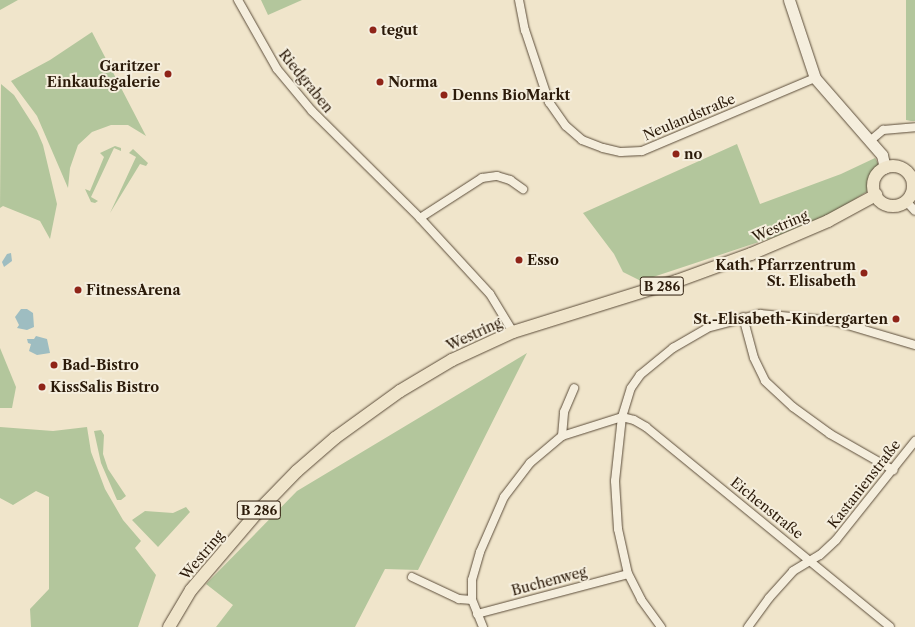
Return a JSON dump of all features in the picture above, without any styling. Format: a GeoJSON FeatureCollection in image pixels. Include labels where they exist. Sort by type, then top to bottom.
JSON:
{"type":"FeatureCollection","features":[{"type":"Feature","properties":{"kind":"main road"},"geometry":{"type":"LineString","coordinates":[[899,167],[912,171],[913,186],[906,201],[892,206],[884,204],[876,195],[874,180],[885,168],[899,167]]}},
{"type":"Feature","properties":{"kind":"main road","name":"Westring"},"geometry":{"type":"LineString","coordinates":[[169,627],[191,590],[262,507],[297,471],[368,412],[400,391],[452,360],[513,332],[678,281],[751,254],[828,221],[876,195]]}},
{"type":"Feature","properties":{"kind":"street","name":"Riedgraben"},"geometry":{"type":"LineString","coordinates":[[238,0],[277,69],[312,112],[369,166],[464,266],[498,304],[513,332]]}},
{"type":"Feature","properties":{"kind":"street","name":"Neulandstraße"},"geometry":{"type":"LineString","coordinates":[[519,0],[525,30],[549,102],[566,126],[582,140],[603,148],[621,152],[642,151],[815,78]]}},
{"type":"Feature","properties":{"kind":"street"},"geometry":{"type":"LineString","coordinates":[[789,0],[815,78],[882,155],[885,168]]}},
{"type":"Feature","properties":{"kind":"street"},"geometry":{"type":"LineString","coordinates":[[870,140],[884,130],[915,126]]}},
{"type":"Feature","properties":{"kind":"street"},"geometry":{"type":"LineString","coordinates":[[420,218],[482,178],[497,176],[510,180],[523,190]]}},
{"type":"Feature","properties":{"kind":"street"},"geometry":{"type":"LineString","coordinates":[[906,201],[915,211]]}},
{"type":"Feature","properties":{"kind":"street"},"geometry":{"type":"LineString","coordinates":[[661,627],[641,599],[628,574],[618,529],[615,481],[622,417],[631,388],[640,375],[673,348],[708,328],[743,317],[774,313],[834,321],[915,345]]}},
{"type":"Feature","properties":{"kind":"street"},"geometry":{"type":"LineString","coordinates":[[743,317],[754,358],[765,381],[794,408],[830,434],[893,470]]}},
{"type":"Feature","properties":{"kind":"street"},"geometry":{"type":"LineString","coordinates":[[562,436],[564,412],[574,388]]}},
{"type":"Feature","properties":{"kind":"street"},"geometry":{"type":"LineString","coordinates":[[483,627],[472,600],[472,580],[480,552],[504,497],[530,463],[562,436],[622,417]]}},
{"type":"Feature","properties":{"kind":"street","name":"Eichenstraße"},"geometry":{"type":"LineString","coordinates":[[622,417],[634,420],[646,427],[890,627]]}},
{"type":"Feature","properties":{"kind":"street","name":"Kastanienstraße"},"geometry":{"type":"LineString","coordinates":[[748,627],[780,584],[793,571],[836,540],[915,441]]}},
{"type":"Feature","properties":{"kind":"street","name":"Buchenweg"},"geometry":{"type":"LineString","coordinates":[[477,614],[628,574]]}},
{"type":"Feature","properties":{"kind":"street"},"geometry":{"type":"LineString","coordinates":[[412,577],[459,599],[472,600]]}},
{"type":"Feature","properties":{"kind":"green space"},"geometry":{"type":"Polygon","coordinates":[[[0,0],[18,0],[0,10],[0,0]]]}},
{"type":"Feature","properties":{"kind":"green space"},"geometry":{"type":"Polygon","coordinates":[[[261,0],[302,0],[268,15],[261,0]]]}},
{"type":"Feature","properties":{"kind":"green space"},"geometry":{"type":"Polygon","coordinates":[[[906,0],[915,0],[915,121],[906,120],[906,0]]]}},
{"type":"Feature","properties":{"kind":"green space"},"geometry":{"type":"Polygon","coordinates":[[[92,32],[146,136],[128,125],[111,125],[92,132],[78,145],[70,168],[68,188],[37,116],[11,81],[50,60],[92,32]]]}},
{"type":"Feature","properties":{"kind":"green space"},"geometry":{"type":"Polygon","coordinates":[[[1,84],[14,95],[37,131],[43,145],[57,204],[50,239],[40,221],[3,206],[0,208],[1,84]]]}},
{"type":"Feature","properties":{"kind":"green space"},"geometry":{"type":"Polygon","coordinates":[[[737,144],[760,204],[841,174],[875,158],[882,170],[876,186],[836,211],[777,236],[641,281],[623,272],[614,254],[583,213],[737,144]]]}},
{"type":"Feature","properties":{"kind":"green space"},"geometry":{"type":"Polygon","coordinates":[[[115,146],[121,148],[121,151],[114,148],[91,197],[98,201],[95,203],[91,202],[85,189],[90,191],[104,157],[100,153],[115,146]]]}},
{"type":"Feature","properties":{"kind":"green space"},"geometry":{"type":"Polygon","coordinates":[[[133,149],[148,163],[146,166],[140,164],[110,213],[136,157],[129,153],[133,149]]]}},
{"type":"Feature","properties":{"kind":"green space"},"geometry":{"type":"Polygon","coordinates":[[[0,348],[16,387],[12,408],[0,408],[0,348]]]}},
{"type":"Feature","properties":{"kind":"green space"},"geometry":{"type":"Polygon","coordinates":[[[527,353],[418,570],[385,569],[355,627],[216,627],[233,605],[206,584],[297,491],[527,353]]]}},
{"type":"Feature","properties":{"kind":"green space"},"geometry":{"type":"Polygon","coordinates":[[[0,427],[53,431],[87,427],[91,452],[105,489],[123,520],[141,541],[135,548],[156,575],[138,627],[31,627],[30,609],[49,589],[49,497],[36,491],[13,505],[0,498],[0,427]]]}},
{"type":"Feature","properties":{"kind":"green space"},"geometry":{"type":"Polygon","coordinates":[[[101,430],[104,435],[103,454],[108,469],[126,496],[121,500],[117,500],[101,463],[94,431],[101,430]]]}},
{"type":"Feature","properties":{"kind":"green space"},"geometry":{"type":"Polygon","coordinates":[[[186,507],[190,512],[158,547],[132,520],[145,511],[173,513],[186,507]]]}},
{"type":"Feature","properties":{"kind":"water"},"geometry":{"type":"Polygon","coordinates":[[[11,253],[12,261],[4,267],[2,262],[7,254],[11,253]]]}},
{"type":"Feature","properties":{"kind":"water"},"geometry":{"type":"Polygon","coordinates":[[[21,309],[27,309],[33,313],[34,327],[27,330],[17,328],[19,325],[15,317],[21,309]]]}},
{"type":"Feature","properties":{"kind":"water"},"geometry":{"type":"Polygon","coordinates":[[[36,336],[47,339],[50,353],[37,355],[29,351],[31,344],[28,343],[27,339],[34,339],[36,336]]]}},
{"type":"Feature","properties":{"kind":"place","name":"tegut"},"geometry":{"type":"Point","coordinates":[373,30]}},
{"type":"Feature","properties":{"kind":"place","name":"Garitzer Einkaufsgalerie"},"geometry":{"type":"Point","coordinates":[168,74]}},
{"type":"Feature","properties":{"kind":"place","name":"Norma"},"geometry":{"type":"Point","coordinates":[380,82]}},
{"type":"Feature","properties":{"kind":"place","name":"Denns BioMarkt"},"geometry":{"type":"Point","coordinates":[444,95]}},
{"type":"Feature","properties":{"kind":"place","name":"no"},"geometry":{"type":"Point","coordinates":[676,154]}},
{"type":"Feature","properties":{"kind":"place","name":"Esso"},"geometry":{"type":"Point","coordinates":[519,260]}},
{"type":"Feature","properties":{"kind":"place","name":"Kath. Pfarrzentrum St. Elisabeth"},"geometry":{"type":"Point","coordinates":[864,273]}},
{"type":"Feature","properties":{"kind":"place","name":"FitnessArena"},"geometry":{"type":"Point","coordinates":[78,290]}},
{"type":"Feature","properties":{"kind":"place","name":"St.-Elisabeth-Kindergarten"},"geometry":{"type":"Point","coordinates":[896,319]}},
{"type":"Feature","properties":{"kind":"place","name":"Bad-Bistro"},"geometry":{"type":"Point","coordinates":[54,365]}},
{"type":"Feature","properties":{"kind":"place","name":"KissSalis Bistro"},"geometry":{"type":"Point","coordinates":[42,387]}}]}
